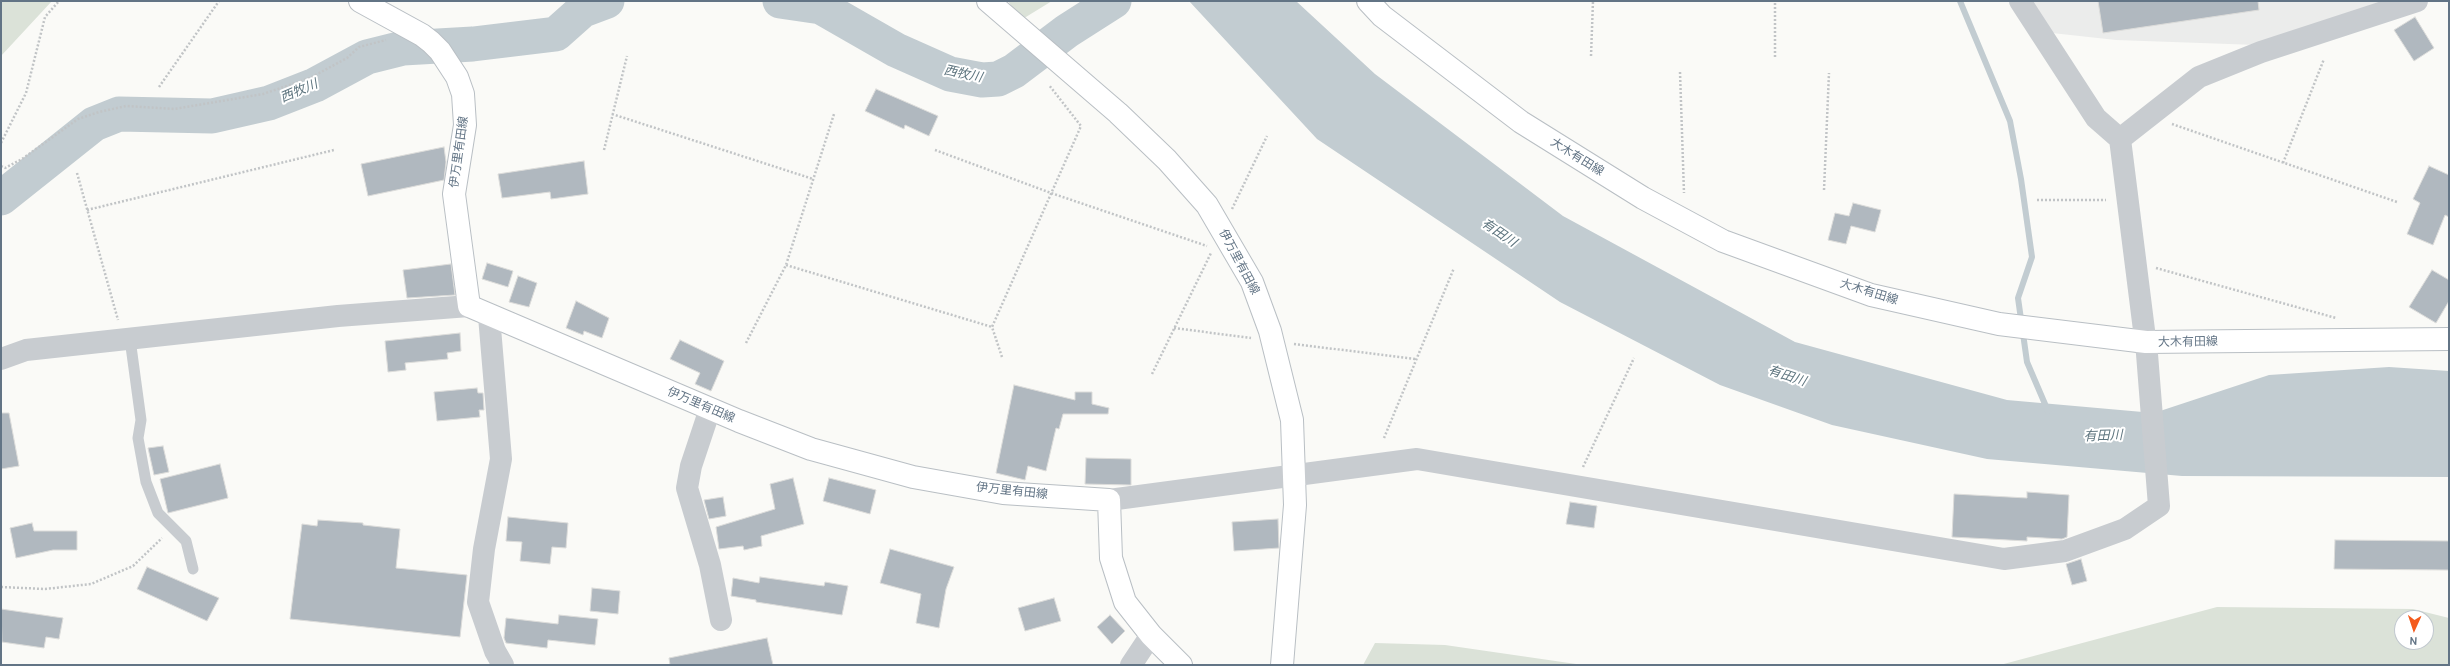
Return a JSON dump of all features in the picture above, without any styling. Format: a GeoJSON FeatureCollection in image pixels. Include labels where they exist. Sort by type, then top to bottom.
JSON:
{"type":"FeatureCollection","features":[{"type":"Feature","properties":{"kind":"main road","name":"伊万里有田線"},"geometry":{"type":"LineString","coordinates":[[360,1],[422,35],[440,51],[457,77],[463,94],[465,125],[454,194],[469,306],[489,316],[710,409],[811,449],[913,477],[1003,493],[1109,500]]}},
{"type":"Feature","properties":{"kind":"main road","name":"伊万里有田線"},"geometry":{"type":"LineString","coordinates":[[988,1],[1067,68],[1168,160],[1207,205],[1232,244],[1252,282],[1270,330],[1292,420],[1295,505],[1282,665]]}},
{"type":"Feature","properties":{"kind":"main road","name":"大木有田線"},"geometry":{"type":"LineString","coordinates":[[1368,1],[1382,16],[1521,122],[1644,198],[1723,240],[1871,295],[1999,324],[2146,342],[2449,339]]}},
{"type":"Feature","properties":{"kind":"main road"},"geometry":{"type":"LineString","coordinates":[[1109,500],[1111,558],[1125,602],[1151,635],[1180,665]]}},
{"type":"Feature","properties":{"kind":"street"},"geometry":{"type":"LineString","coordinates":[[1109,500],[1417,458],[1577,484],[2004,560],[2065,552],[2125,529],[2159,506],[2146,342],[2120,139],[2096,118],[2020,1]]}},
{"type":"Feature","properties":{"kind":"street"},"geometry":{"type":"LineString","coordinates":[[2120,139],[2199,77],[2261,52],[2417,1]]}},
{"type":"Feature","properties":{"kind":"street"},"geometry":{"type":"LineString","coordinates":[[1,358],[26,350],[124,331],[469,306]]}},
{"type":"Feature","properties":{"kind":"street"},"geometry":{"type":"LineString","coordinates":[[489,316],[501,459],[484,549],[478,602],[495,652],[503,665]]}},
{"type":"Feature","properties":{"kind":"street"},"geometry":{"type":"LineString","coordinates":[[710,409],[691,466],[687,488],[710,565],[721,620]]}},
{"type":"Feature","properties":{"kind":"street"},"geometry":{"type":"LineString","coordinates":[[1131,665],[1151,635]]}},
{"type":"Feature","properties":{"kind":"lane"},"geometry":{"type":"LineString","coordinates":[[124,331],[141,420],[138,438],[146,482],[158,512],[186,541],[193,570]]}},
{"type":"Feature","properties":{"kind":"path"},"geometry":{"type":"LineString","coordinates":[[1,143],[26,93],[45,17],[59,1]]}},
{"type":"Feature","properties":{"kind":"path"},"geometry":{"type":"LineString","coordinates":[[159,87],[219,1]]}},
{"type":"Feature","properties":{"kind":"path"},"geometry":{"type":"LineString","coordinates":[[1591,56],[1592,1]]}},
{"type":"Feature","properties":{"kind":"path"},"geometry":{"type":"LineString","coordinates":[[1775,1],[1775,57]]}},
{"type":"Feature","properties":{"kind":"path"},"geometry":{"type":"LineString","coordinates":[[1,166],[5,168],[22,159],[78,119],[126,106],[174,109],[263,94],[310,78],[347,58],[359,47],[388,39]]}},
{"type":"Feature","properties":{"kind":"path"},"geometry":{"type":"LineString","coordinates":[[604,150],[627,56]]}},
{"type":"Feature","properties":{"kind":"path"},"geometry":{"type":"LineString","coordinates":[[2283,163],[2324,59]]}},
{"type":"Feature","properties":{"kind":"path"},"geometry":{"type":"LineString","coordinates":[[1680,72],[1684,193]]}},
{"type":"Feature","properties":{"kind":"path"},"geometry":{"type":"LineString","coordinates":[[1824,190],[1829,73]]}},
{"type":"Feature","properties":{"kind":"path"},"geometry":{"type":"LineString","coordinates":[[1002,358],[992,327],[1081,126],[1049,85]]}},
{"type":"Feature","properties":{"kind":"path"},"geometry":{"type":"LineString","coordinates":[[612,114],[813,179]]}},
{"type":"Feature","properties":{"kind":"path"},"geometry":{"type":"LineString","coordinates":[[746,343],[786,265],[834,114]]}},
{"type":"Feature","properties":{"kind":"path"},"geometry":{"type":"LineString","coordinates":[[2168,123],[2396,202]]}},
{"type":"Feature","properties":{"kind":"path"},"geometry":{"type":"LineString","coordinates":[[1230,213],[1267,136]]}},
{"type":"Feature","properties":{"kind":"path"},"geometry":{"type":"LineString","coordinates":[[87,210],[334,150]]}},
{"type":"Feature","properties":{"kind":"path"},"geometry":{"type":"LineString","coordinates":[[936,150],[1051,193],[1213,248],[1152,374]]}},
{"type":"Feature","properties":{"kind":"path"},"geometry":{"type":"LineString","coordinates":[[77,173],[124,331]]}},
{"type":"Feature","properties":{"kind":"path"},"geometry":{"type":"LineString","coordinates":[[2037,200],[2109,200]]}},
{"type":"Feature","properties":{"kind":"path"},"geometry":{"type":"LineString","coordinates":[[786,265],[992,327]]}},
{"type":"Feature","properties":{"kind":"path"},"geometry":{"type":"LineString","coordinates":[[1384,438],[1454,268]]}},
{"type":"Feature","properties":{"kind":"path"},"geometry":{"type":"LineString","coordinates":[[2156,268],[2337,318]]}},
{"type":"Feature","properties":{"kind":"path"},"geometry":{"type":"LineString","coordinates":[[1577,484],[1634,358]]}},
{"type":"Feature","properties":{"kind":"path"},"geometry":{"type":"LineString","coordinates":[[1,587],[45,589],[91,584],[133,566],[172,528]]}},
{"type":"Feature","properties":{"kind":"shaded area"},"geometry":{"type":"Polygon","coordinates":[[[1,1],[52,1],[1,56],[1,1]]]}},
{"type":"Feature","properties":{"kind":"shaded area"},"geometry":{"type":"Polygon","coordinates":[[[1008,1],[1052,1],[1021,20],[1008,1]]]}},
{"type":"Feature","properties":{"kind":"shaded area"},"geometry":{"type":"Polygon","coordinates":[[[2032,1],[2401,1],[2257,45],[2116,40],[2052,33],[2032,1]]]}},
{"type":"Feature","properties":{"kind":"shaded area"},"geometry":{"type":"Polygon","coordinates":[[[2217,607],[2417,610],[2394,610],[2394,650],[2434,650],[2434,614],[2449,618],[2449,665],[2000,665],[2217,607]]]}},
{"type":"Feature","properties":{"kind":"shaded area"},"geometry":{"type":"Polygon","coordinates":[[[1375,643],[1445,645],[1583,665],[1363,665],[1375,643]]]}},
{"type":"Feature","properties":{"kind":"water","name":"有田川"},"geometry":{"type":"Polygon","coordinates":[[[1189,1],[1296,1],[1375,74],[1563,216],[1795,342],[2007,400],[2154,413],[2269,375],[2389,367],[2449,371],[2449,477],[2182,476],[1987,459],[1832,425],[1720,385],[1560,302],[1317,139],[1189,1]]]}},
{"type":"Feature","properties":{"kind":"building"},"geometry":{"type":"Polygon","coordinates":[[[2098,1],[2258,1],[2259,10],[2103,33],[2098,1]]]}},
{"type":"Feature","properties":{"kind":"building"},"geometry":{"type":"Polygon","coordinates":[[[2415,17],[2434,48],[2414,61],[2394,30],[2415,17]]]}},
{"type":"Feature","properties":{"kind":"building"},"geometry":{"type":"Polygon","coordinates":[[[876,89],[938,116],[929,136],[905,125],[904,129],[865,111],[876,89]]]}},
{"type":"Feature","properties":{"kind":"building"},"geometry":{"type":"Polygon","coordinates":[[[444,147],[446,162],[444,180],[368,196],[361,164],[444,147]]]}},
{"type":"Feature","properties":{"kind":"building"},"geometry":{"type":"Polygon","coordinates":[[[584,161],[588,194],[551,199],[550,192],[502,198],[498,174],[584,161]]]}},
{"type":"Feature","properties":{"kind":"building"},"geometry":{"type":"Polygon","coordinates":[[[2429,166],[2449,175],[2449,217],[2445,215],[2433,245],[2407,234],[2420,203],[2413,199],[2429,166]]]}},
{"type":"Feature","properties":{"kind":"building"},"geometry":{"type":"Polygon","coordinates":[[[1853,203],[1881,210],[1875,232],[1851,226],[1846,244],[1828,240],[1835,213],[1849,216],[1853,203]]]}},
{"type":"Feature","properties":{"kind":"building"},"geometry":{"type":"Polygon","coordinates":[[[487,263],[513,271],[508,287],[482,279],[487,263]]]}},
{"type":"Feature","properties":{"kind":"building"},"geometry":{"type":"Polygon","coordinates":[[[451,264],[455,295],[407,298],[403,270],[451,264]]]}},
{"type":"Feature","properties":{"kind":"building"},"geometry":{"type":"Polygon","coordinates":[[[2432,270],[2449,280],[2449,301],[2436,323],[2409,307],[2432,270]]]}},
{"type":"Feature","properties":{"kind":"building"},"geometry":{"type":"Polygon","coordinates":[[[518,276],[537,283],[529,307],[509,302],[518,276]]]}},
{"type":"Feature","properties":{"kind":"building"},"geometry":{"type":"Polygon","coordinates":[[[576,301],[609,318],[602,338],[584,331],[583,335],[566,328],[576,301]]]}},
{"type":"Feature","properties":{"kind":"building"},"geometry":{"type":"Polygon","coordinates":[[[460,333],[461,351],[447,353],[448,359],[405,363],[406,370],[388,372],[385,341],[460,333]]]}},
{"type":"Feature","properties":{"kind":"building"},"geometry":{"type":"Polygon","coordinates":[[[680,340],[724,361],[711,391],[695,384],[700,373],[670,359],[680,340]]]}},
{"type":"Feature","properties":{"kind":"building"},"geometry":{"type":"Polygon","coordinates":[[[1014,385],[1075,400],[1075,392],[1092,392],[1092,404],[1109,408],[1108,414],[1063,414],[1059,429],[1056,428],[1046,471],[1028,466],[1025,480],[996,473],[1014,385]]]}},
{"type":"Feature","properties":{"kind":"building"},"geometry":{"type":"Polygon","coordinates":[[[477,388],[478,393],[483,393],[484,410],[479,410],[480,417],[437,421],[434,392],[477,388]]]}},
{"type":"Feature","properties":{"kind":"building"},"geometry":{"type":"Polygon","coordinates":[[[1,413],[9,413],[19,466],[1,469],[1,413]]]}},
{"type":"Feature","properties":{"kind":"building"},"geometry":{"type":"Polygon","coordinates":[[[163,446],[169,472],[154,475],[148,448],[163,446]]]}},
{"type":"Feature","properties":{"kind":"building"},"geometry":{"type":"Polygon","coordinates":[[[1086,458],[1131,459],[1131,485],[1085,484],[1086,458]]]}},
{"type":"Feature","properties":{"kind":"building"},"geometry":{"type":"Polygon","coordinates":[[[220,464],[228,498],[168,513],[160,479],[220,464]]]}},
{"type":"Feature","properties":{"kind":"building"},"geometry":{"type":"Polygon","coordinates":[[[793,478],[804,524],[761,536],[762,546],[744,550],[743,546],[719,549],[716,527],[775,509],[770,484],[793,478]]]}},
{"type":"Feature","properties":{"kind":"building"},"geometry":{"type":"Polygon","coordinates":[[[829,478],[876,490],[870,514],[823,501],[829,478]]]}},
{"type":"Feature","properties":{"kind":"building"},"geometry":{"type":"Polygon","coordinates":[[[2027,492],[2069,495],[2067,537],[2062,539],[2027,537],[2027,541],[1952,537],[1954,494],[2027,498],[2027,492]]]}},
{"type":"Feature","properties":{"kind":"building"},"geometry":{"type":"Polygon","coordinates":[[[723,497],[726,516],[709,519],[704,500],[723,497]]]}},
{"type":"Feature","properties":{"kind":"building"},"geometry":{"type":"Polygon","coordinates":[[[1570,502],[1597,506],[1594,528],[1566,524],[1570,502]]]}},
{"type":"Feature","properties":{"kind":"building"},"geometry":{"type":"Polygon","coordinates":[[[508,517],[568,523],[566,548],[552,547],[550,564],[520,561],[522,542],[506,541],[508,517]]]}},
{"type":"Feature","properties":{"kind":"building"},"geometry":{"type":"Polygon","coordinates":[[[1278,519],[1279,548],[1234,551],[1232,522],[1278,519]]]}},
{"type":"Feature","properties":{"kind":"building"},"geometry":{"type":"Polygon","coordinates":[[[318,520],[363,523],[363,525],[400,529],[396,568],[467,575],[460,637],[290,619],[302,524],[317,526],[318,520]]]}},
{"type":"Feature","properties":{"kind":"building"},"geometry":{"type":"Polygon","coordinates":[[[32,523],[34,531],[77,531],[77,550],[53,550],[16,558],[10,528],[32,523]]]}},
{"type":"Feature","properties":{"kind":"building"},"geometry":{"type":"Polygon","coordinates":[[[2335,540],[2449,541],[2449,570],[2334,569],[2335,540]]]}},
{"type":"Feature","properties":{"kind":"building"},"geometry":{"type":"Polygon","coordinates":[[[890,549],[954,567],[946,589],[939,628],[916,623],[921,594],[880,583],[890,549]]]}},
{"type":"Feature","properties":{"kind":"building"},"geometry":{"type":"Polygon","coordinates":[[[2081,559],[2087,581],[2072,585],[2066,564],[2081,559]]]}},
{"type":"Feature","properties":{"kind":"building"},"geometry":{"type":"Polygon","coordinates":[[[147,567],[219,598],[207,621],[137,589],[147,567]]]}},
{"type":"Feature","properties":{"kind":"building"},"geometry":{"type":"Polygon","coordinates":[[[760,577],[824,586],[825,582],[848,586],[842,615],[756,602],[756,600],[731,596],[733,578],[759,583],[760,577]]]}},
{"type":"Feature","properties":{"kind":"building"},"geometry":{"type":"Polygon","coordinates":[[[592,588],[620,591],[618,614],[590,611],[592,588]]]}},
{"type":"Feature","properties":{"kind":"building"},"geometry":{"type":"Polygon","coordinates":[[[1054,598],[1061,621],[1025,631],[1018,608],[1054,598]]]}},
{"type":"Feature","properties":{"kind":"building"},"geometry":{"type":"Polygon","coordinates":[[[1,609],[63,618],[59,639],[46,637],[44,648],[2,642],[1,609]]]}},
{"type":"Feature","properties":{"kind":"building"},"geometry":{"type":"Polygon","coordinates":[[[559,615],[598,619],[595,645],[548,640],[547,648],[506,643],[504,638],[506,618],[558,624],[559,615]]]}},
{"type":"Feature","properties":{"kind":"building"},"geometry":{"type":"Polygon","coordinates":[[[1110,615],[1125,631],[1112,644],[1097,627],[1110,615]]]}},
{"type":"Feature","properties":{"kind":"building"},"geometry":{"type":"Polygon","coordinates":[[[767,638],[773,665],[670,665],[669,658],[767,638]]]}},
{"type":"Feature","properties":{"kind":"waterway","name":"西牧川"},"geometry":{"type":"LineString","coordinates":[[1,198],[94,124],[119,114],[212,116],[269,103],[315,85],[367,57],[403,48],[473,44],[556,34],[583,10],[607,1]]}},
{"type":"Feature","properties":{"kind":"waterway","name":"西牧川"},"geometry":{"type":"LineString","coordinates":[[780,1],[821,7],[896,50],[950,74],[982,80],[998,79],[1014,71],[1067,31],[1114,1]]}},
{"type":"Feature","properties":{"kind":"waterway"},"geometry":{"type":"LineString","coordinates":[[1960,1],[2010,121],[2021,179],[2032,257],[2018,298],[2027,362],[2048,411]]}}]}
